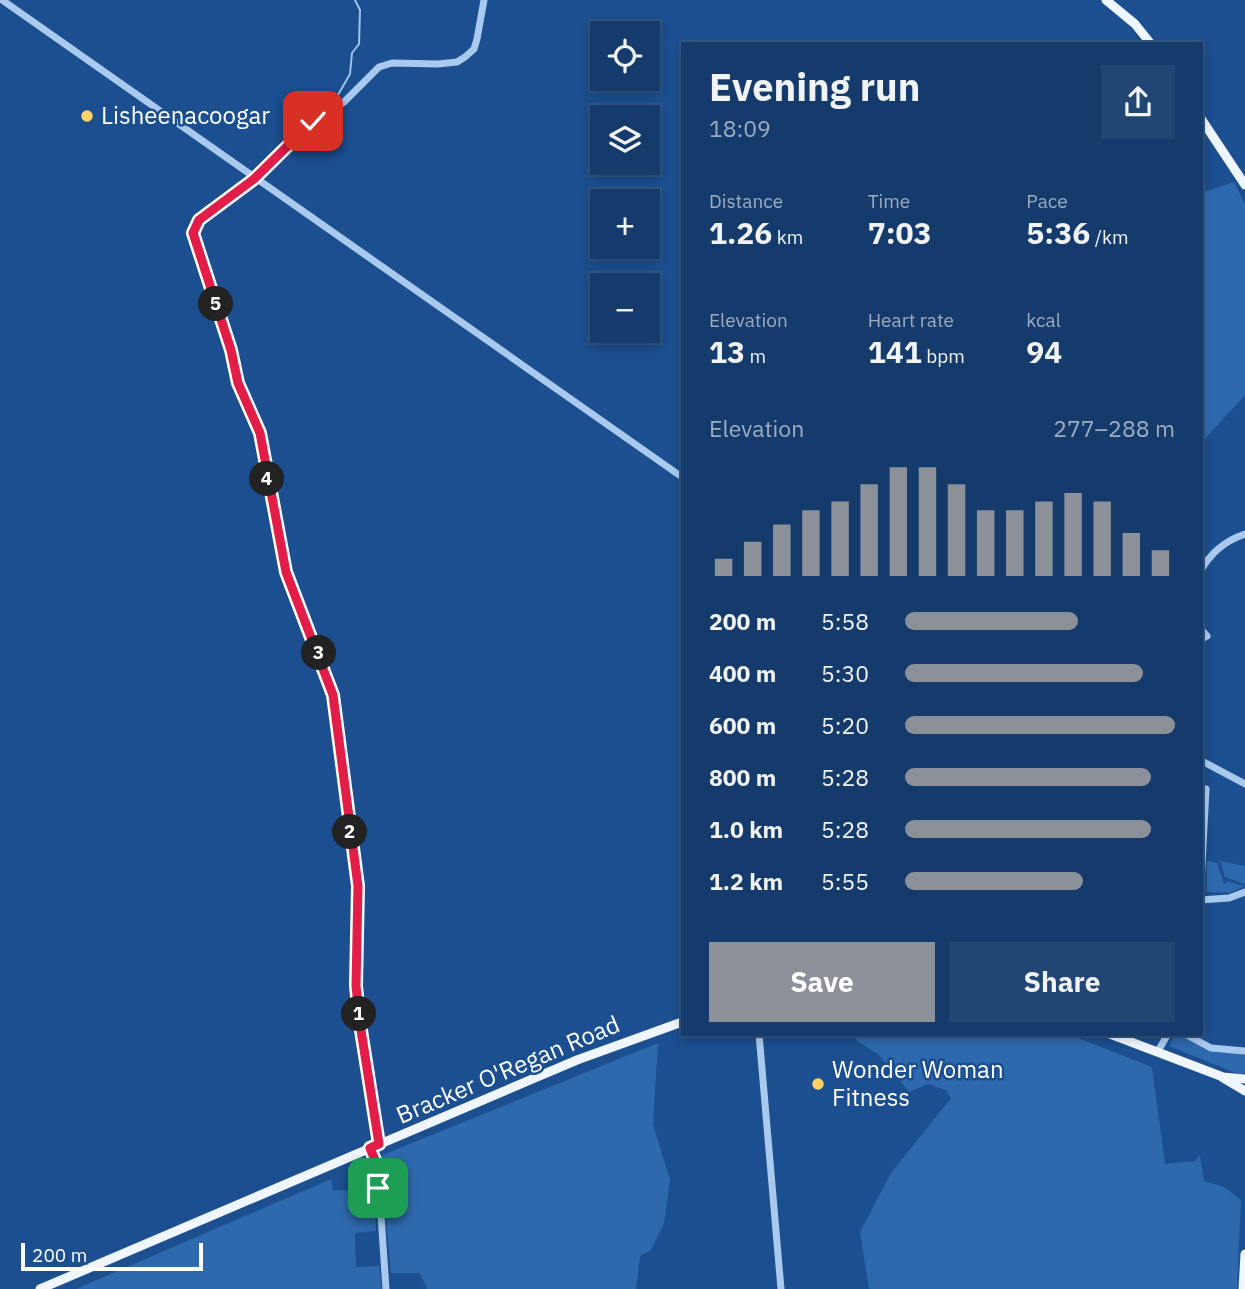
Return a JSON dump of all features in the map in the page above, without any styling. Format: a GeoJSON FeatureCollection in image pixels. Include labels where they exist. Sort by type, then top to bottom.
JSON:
{"type":"FeatureCollection","features":[{"type":"Feature","properties":{"kind":"main road"},"geometry":{"type":"LineString","coordinates":[[1106,0],[1135,24],[1149,42]]}},
{"type":"Feature","properties":{"kind":"main road"},"geometry":{"type":"LineString","coordinates":[[1203,122],[1245,185]]}},
{"type":"Feature","properties":{"kind":"main road","name":"Bracker O'Regan Road"},"geometry":{"type":"LineString","coordinates":[[40,1289],[627,1040],[681,1022]]}},
{"type":"Feature","properties":{"kind":"main road"},"geometry":{"type":"LineString","coordinates":[[1116,1036],[1223,1077],[1245,1091]]}},
{"type":"Feature","properties":{"kind":"main road"},"geometry":{"type":"LineString","coordinates":[[1223,1077],[1245,1079]]}},
{"type":"Feature","properties":{"kind":"main road"},"geometry":{"type":"LineString","coordinates":[[1243,1289],[1245,1254]]}},
{"type":"Feature","properties":{"kind":"street"},"geometry":{"type":"LineString","coordinates":[[2,0],[681,476]]}},
{"type":"Feature","properties":{"kind":"street"},"geometry":{"type":"LineString","coordinates":[[386,1289],[378,1171],[356,986],[358,886],[333,695],[286,572],[260,433],[238,383],[231,350],[193,233],[199,220],[254,179],[313,121],[334,108],[384,64],[438,64],[457,62],[465,57],[474,49],[484,0]]}},
{"type":"Feature","properties":{"kind":"street"},"geometry":{"type":"LineString","coordinates":[[1203,566],[1220,546],[1245,534]]}},
{"type":"Feature","properties":{"kind":"street"},"geometry":{"type":"LineString","coordinates":[[1203,762],[1245,784]]}},
{"type":"Feature","properties":{"kind":"street"},"geometry":{"type":"LineString","coordinates":[[1203,789],[1206,789],[1203,828]]}},
{"type":"Feature","properties":{"kind":"street"},"geometry":{"type":"LineString","coordinates":[[1203,901],[1229,898],[1245,892]]}},
{"type":"Feature","properties":{"kind":"street"},"geometry":{"type":"LineString","coordinates":[[759,1036],[781,1289]]}},
{"type":"Feature","properties":{"kind":"street"},"geometry":{"type":"LineString","coordinates":[[1158,1051],[1167,1036]]}},
{"type":"Feature","properties":{"kind":"street"},"geometry":{"type":"LineString","coordinates":[[1189,1036],[1210,1048],[1245,1051]]}},
{"type":"Feature","properties":{"kind":"shaded area"},"geometry":{"type":"Polygon","coordinates":[[[1234,182],[1245,204],[1245,395],[1203,441],[1203,192],[1234,182]]]}},
{"type":"Feature","properties":{"kind":"shaded area"},"geometry":{"type":"Polygon","coordinates":[[[1207,861],[1217,863],[1224,884],[1229,882],[1245,886],[1229,893],[1207,892],[1207,861]]]}},
{"type":"Feature","properties":{"kind":"shaded area"},"geometry":{"type":"Polygon","coordinates":[[[1220,861],[1245,866],[1245,884],[1225,877],[1220,861]]]}},
{"type":"Feature","properties":{"kind":"shaded area"},"geometry":{"type":"Polygon","coordinates":[[[854,1036],[1073,1036],[1152,1067],[1165,1164],[1195,1161],[1200,1155],[1204,1181],[1224,1187],[1241,1200],[1237,1289],[869,1289],[860,1232],[891,1173],[951,1098],[946,1090],[928,1084],[909,1092],[878,1054],[857,1041],[854,1036]]]}},
{"type":"Feature","properties":{"kind":"shaded area"},"geometry":{"type":"Polygon","coordinates":[[[1174,1036],[1180,1036],[1218,1053],[1245,1053],[1245,1073],[1238,1074],[1169,1046],[1174,1036]]]}},
{"type":"Feature","properties":{"kind":"shaded area"},"geometry":{"type":"Polygon","coordinates":[[[658,1043],[653,1124],[670,1180],[664,1224],[651,1250],[640,1256],[636,1289],[427,1289],[420,1273],[391,1273],[380,1156],[658,1043]]]}},
{"type":"Feature","properties":{"kind":"shaded area"},"geometry":{"type":"Polygon","coordinates":[[[331,1179],[333,1190],[375,1191],[376,1231],[355,1233],[356,1267],[379,1266],[382,1289],[76,1289],[331,1179]]]}},
{"type":"Feature","properties":{"kind":"waterway"},"geometry":{"type":"LineString","coordinates":[[331,107],[350,74],[352,53],[359,44],[360,10],[355,0]]}},
{"type":"Feature","properties":{"kind":"place","name":"Lisheenacoogar"},"geometry":{"type":"Point","coordinates":[87,116]}},
{"type":"Feature","properties":{"kind":"place","name":"Wonder Woman Fitness"},"geometry":{"type":"Point","coordinates":[818,1084]}},
{"type":"Feature","properties":{"kind":"route"},"geometry":{"type":"LineString","coordinates":[[313,121],[254,179],[199,220],[193,233],[231,350],[238,383],[260,433],[286,572],[326,670],[337,713],[358,886],[356,986],[374,1128],[379,1144],[370,1148],[377,1165],[378,1188]]}}]}
